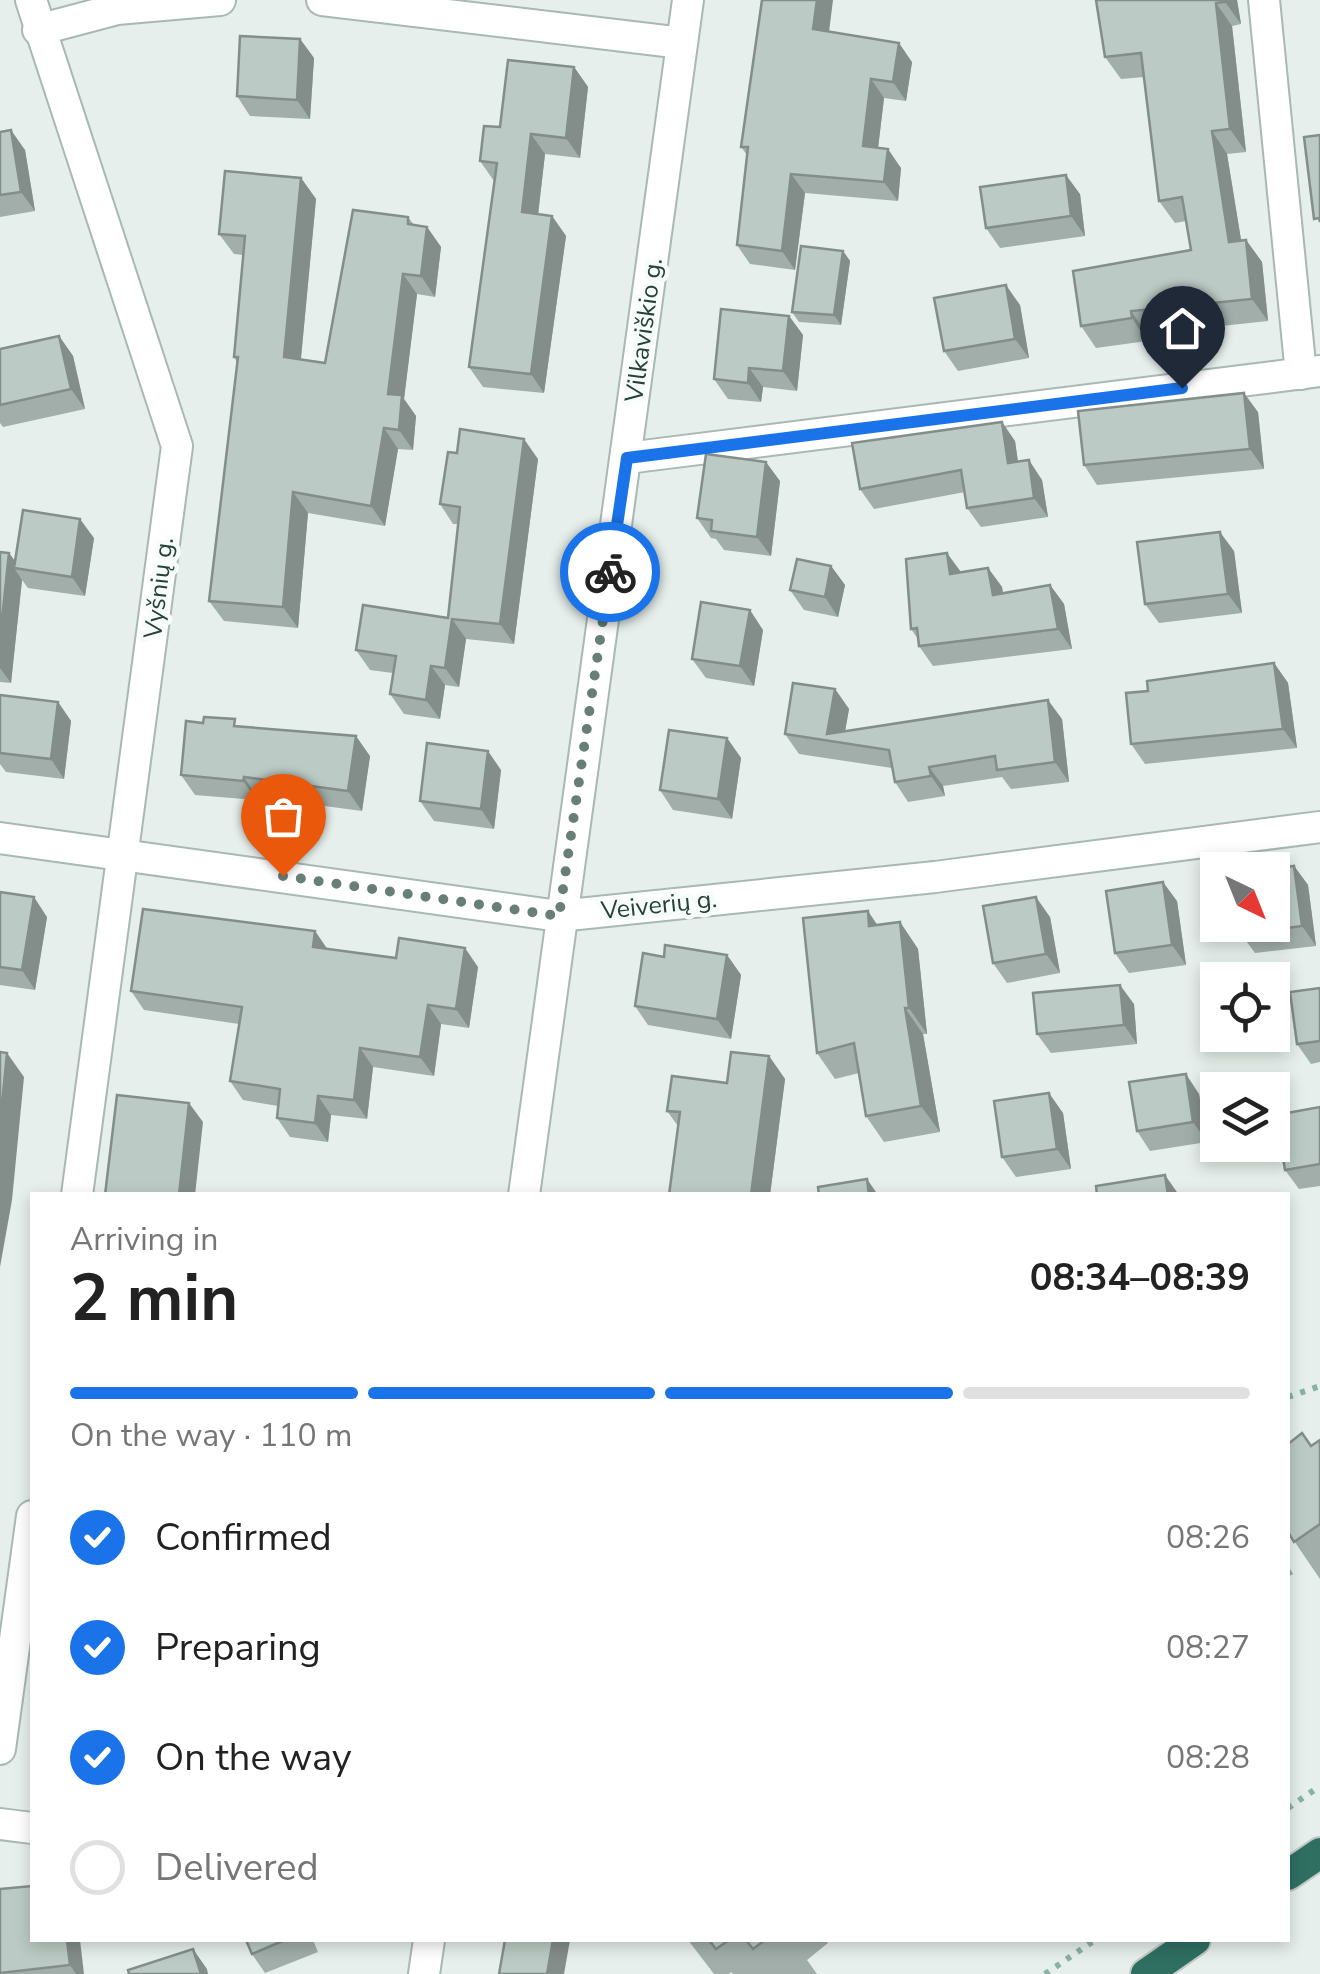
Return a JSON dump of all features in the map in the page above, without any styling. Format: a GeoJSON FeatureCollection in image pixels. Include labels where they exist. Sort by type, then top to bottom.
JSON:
{"type":"FeatureCollection","features":[{"type":"Feature","properties":{"kind":"highway"},"geometry":{"type":"LineString","coordinates":[[1290,1875],[1320,1853]]}},
{"type":"Feature","properties":{"kind":"highway"},"geometry":{"type":"LineString","coordinates":[[1146,1974],[1192,1942]]}},
{"type":"Feature","properties":{"kind":"street"},"geometry":{"type":"LineString","coordinates":[[34,15],[220,0]]}},
{"type":"Feature","properties":{"kind":"street"},"geometry":{"type":"LineString","coordinates":[[322,0],[682,44]]}},
{"type":"Feature","properties":{"kind":"street","name":"Vilkaviškio g."},"geometry":{"type":"LineString","coordinates":[[524,1192],[559,916],[627,458],[688,0]]}},
{"type":"Feature","properties":{"kind":"street"},"geometry":{"type":"LineString","coordinates":[[627,458],[1311,372],[1264,0]]}},
{"type":"Feature","properties":{"kind":"street","name":"Vyšnių g."},"geometry":{"type":"LineString","coordinates":[[34,15],[178,446],[77,1192]]}},
{"type":"Feature","properties":{"kind":"street","name":"Veiverių g."},"geometry":{"type":"LineString","coordinates":[[0,838],[559,916],[934,877],[1320,827]]}},
{"type":"Feature","properties":{"kind":"street"},"geometry":{"type":"LineString","coordinates":[[0,1749],[30,1531]]}},
{"type":"Feature","properties":{"kind":"street"},"geometry":{"type":"LineString","coordinates":[[0,1824],[30,1828]]}},
{"type":"Feature","properties":{"kind":"street"},"geometry":{"type":"LineString","coordinates":[[424,1974],[429,1942]]}},
{"type":"Feature","properties":{"kind":"path"},"geometry":{"type":"LineString","coordinates":[[1290,1395],[1320,1386]]}},
{"type":"Feature","properties":{"kind":"path"},"geometry":{"type":"LineString","coordinates":[[1290,1574],[1293,1580]]}},
{"type":"Feature","properties":{"kind":"path"},"geometry":{"type":"LineString","coordinates":[[1290,1807],[1320,1786]]}},
{"type":"Feature","properties":{"kind":"path"},"geometry":{"type":"LineString","coordinates":[[1045,1974],[1092,1942]]}},
{"type":"Feature","properties":{"kind":"building"},"geometry":{"type":"Polygon","coordinates":[[[762,0],[817,0],[813,29],[899,43],[893,82],[871,79],[863,146],[888,149],[884,182],[791,174],[782,251],[737,245],[748,147],[741,147],[762,0]]]}},
{"type":"Feature","properties":{"kind":"building"},"geometry":{"type":"Polygon","coordinates":[[[1096,0],[1224,0],[1216,3],[1230,129],[1212,131],[1229,242],[1246,240],[1252,299],[1131,311],[1132,318],[1081,326],[1073,271],[1191,250],[1182,197],[1159,201],[1141,53],[1105,57],[1096,0]]]}},
{"type":"Feature","properties":{"kind":"building"},"geometry":{"type":"Polygon","coordinates":[[[240,36],[300,39],[297,100],[237,96],[240,36]]]}},
{"type":"Feature","properties":{"kind":"building"},"geometry":{"type":"Polygon","coordinates":[[[508,60],[574,67],[566,138],[531,134],[522,212],[552,216],[531,374],[469,367],[497,163],[480,161],[484,126],[500,127],[508,60]]]}},
{"type":"Feature","properties":{"kind":"building"},"geometry":{"type":"Polygon","coordinates":[[[11,130],[21,192],[0,195],[0,132],[11,130]]]}},
{"type":"Feature","properties":{"kind":"building"},"geometry":{"type":"Polygon","coordinates":[[[1320,135],[1320,222],[1319,218],[1314,219],[1304,137],[1320,135]]]}},
{"type":"Feature","properties":{"kind":"building"},"geometry":{"type":"Polygon","coordinates":[[[225,171],[301,178],[284,357],[325,363],[353,210],[408,217],[408,224],[427,227],[421,276],[403,274],[388,394],[402,395],[399,430],[384,428],[371,506],[293,492],[283,607],[209,601],[238,357],[234,357],[245,236],[219,234],[225,171]]]}},
{"type":"Feature","properties":{"kind":"building"},"geometry":{"type":"Polygon","coordinates":[[[1066,175],[1071,216],[986,228],[980,187],[1066,175]]]}},
{"type":"Feature","properties":{"kind":"building"},"geometry":{"type":"Polygon","coordinates":[[[801,246],[843,251],[834,315],[792,312],[801,246]]]}},
{"type":"Feature","properties":{"kind":"building"},"geometry":{"type":"Polygon","coordinates":[[[1006,285],[1015,339],[944,351],[934,298],[1006,285]]]}},
{"type":"Feature","properties":{"kind":"building"},"geometry":{"type":"Polygon","coordinates":[[[721,309],[789,316],[783,371],[749,368],[748,383],[714,379],[721,309]]]}},
{"type":"Feature","properties":{"kind":"building"},"geometry":{"type":"Polygon","coordinates":[[[59,336],[71,389],[0,405],[0,349],[59,336]]]}},
{"type":"Feature","properties":{"kind":"building"},"geometry":{"type":"Polygon","coordinates":[[[1244,393],[1250,449],[1084,465],[1078,411],[1244,393]]]}},
{"type":"Feature","properties":{"kind":"building"},"geometry":{"type":"Polygon","coordinates":[[[1002,422],[1008,463],[1029,460],[1034,498],[967,508],[961,470],[860,489],[852,443],[1002,422]]]}},
{"type":"Feature","properties":{"kind":"building"},"geometry":{"type":"Polygon","coordinates":[[[460,429],[524,439],[500,624],[452,619],[445,668],[431,666],[426,700],[390,694],[396,656],[356,650],[363,605],[448,618],[460,507],[440,504],[448,452],[457,453],[460,429]]]}},
{"type":"Feature","properties":{"kind":"building"},"geometry":{"type":"Polygon","coordinates":[[[706,454],[766,462],[757,537],[711,531],[712,520],[697,518],[706,454]]]}},
{"type":"Feature","properties":{"kind":"building"},"geometry":{"type":"Polygon","coordinates":[[[23,510],[80,519],[72,577],[14,568],[23,510]]]}},
{"type":"Feature","properties":{"kind":"building"},"geometry":{"type":"Polygon","coordinates":[[[1220,532],[1228,594],[1145,604],[1137,542],[1220,532]]]}},
{"type":"Feature","properties":{"kind":"building"},"geometry":{"type":"Polygon","coordinates":[[[0,552],[9,553],[0,638],[0,552]]]}},
{"type":"Feature","properties":{"kind":"building"},"geometry":{"type":"Polygon","coordinates":[[[947,553],[950,574],[988,568],[993,595],[1050,585],[1058,629],[919,646],[917,628],[911,629],[906,559],[947,553]]]}},
{"type":"Feature","properties":{"kind":"building"},"geometry":{"type":"Polygon","coordinates":[[[797,559],[831,566],[825,597],[790,590],[797,559]]]}},
{"type":"Feature","properties":{"kind":"building"},"geometry":{"type":"Polygon","coordinates":[[[701,602],[750,610],[740,666],[692,659],[701,602]]]}},
{"type":"Feature","properties":{"kind":"building"},"geometry":{"type":"Polygon","coordinates":[[[1274,663],[1283,729],[1131,744],[1126,693],[1148,691],[1147,681],[1274,663]]]}},
{"type":"Feature","properties":{"kind":"building"},"geometry":{"type":"Polygon","coordinates":[[[793,683],[835,689],[827,734],[1048,700],[1055,762],[997,770],[995,756],[929,767],[931,776],[895,782],[889,750],[785,734],[793,683]]]}},
{"type":"Feature","properties":{"kind":"building"},"geometry":{"type":"Polygon","coordinates":[[[0,695],[58,702],[51,759],[0,753],[0,695]]]}},
{"type":"Feature","properties":{"kind":"building"},"geometry":{"type":"Polygon","coordinates":[[[204,717],[235,719],[234,726],[356,736],[348,791],[244,777],[243,781],[181,775],[186,721],[203,723],[204,717]]]}},
{"type":"Feature","properties":{"kind":"building"},"geometry":{"type":"Polygon","coordinates":[[[669,730],[727,738],[718,799],[660,790],[669,730]]]}},
{"type":"Feature","properties":{"kind":"building"},"geometry":{"type":"Polygon","coordinates":[[[427,743],[488,751],[481,809],[420,801],[427,743]]]}},
{"type":"Feature","properties":{"kind":"building"},"geometry":{"type":"Polygon","coordinates":[[[1290,866],[1294,866],[1302,926],[1290,928],[1290,866]]]}},
{"type":"Feature","properties":{"kind":"building"},"geometry":{"type":"Polygon","coordinates":[[[1163,882],[1172,945],[1115,953],[1106,891],[1163,882]]]}},
{"type":"Feature","properties":{"kind":"building"},"geometry":{"type":"Polygon","coordinates":[[[0,892],[34,897],[22,970],[0,967],[0,892]]]}},
{"type":"Feature","properties":{"kind":"building"},"geometry":{"type":"Polygon","coordinates":[[[1036,897],[1046,954],[993,963],[983,906],[1036,897]]]}},
{"type":"Feature","properties":{"kind":"building"},"geometry":{"type":"Polygon","coordinates":[[[143,909],[315,931],[313,947],[396,958],[399,938],[465,948],[456,1009],[428,1005],[420,1057],[360,1048],[354,1100],[318,1096],[315,1123],[277,1118],[280,1089],[230,1081],[242,1007],[131,991],[143,909]]]}},
{"type":"Feature","properties":{"kind":"building"},"geometry":{"type":"Polygon","coordinates":[[[868,911],[869,926],[900,922],[909,1008],[905,1008],[921,1106],[866,1116],[854,1043],[817,1053],[803,918],[868,911]]]}},
{"type":"Feature","properties":{"kind":"building"},"geometry":{"type":"Polygon","coordinates":[[[665,945],[727,955],[717,1019],[635,1006],[643,953],[664,957],[665,945]]]}},
{"type":"Feature","properties":{"kind":"building"},"geometry":{"type":"Polygon","coordinates":[[[1120,985],[1124,1025],[1037,1034],[1033,993],[1120,985]]]}},
{"type":"Feature","properties":{"kind":"building"},"geometry":{"type":"Polygon","coordinates":[[[1320,988],[1320,1041],[1297,1044],[1290,992],[1320,988]]]}},
{"type":"Feature","properties":{"kind":"building"},"geometry":{"type":"Polygon","coordinates":[[[0,1052],[7,1053],[0,1125],[0,1052]]]}},
{"type":"Feature","properties":{"kind":"building"},"geometry":{"type":"Polygon","coordinates":[[[731,1052],[769,1056],[751,1192],[669,1192],[680,1112],[667,1111],[672,1076],[727,1083],[731,1052]]]}},
{"type":"Feature","properties":{"kind":"building"},"geometry":{"type":"Polygon","coordinates":[[[1186,1074],[1193,1122],[1137,1131],[1129,1082],[1186,1074]]]}},
{"type":"Feature","properties":{"kind":"building"},"geometry":{"type":"Polygon","coordinates":[[[1049,1093],[1057,1149],[1002,1157],[994,1101],[1049,1093]]]}},
{"type":"Feature","properties":{"kind":"building"},"geometry":{"type":"Polygon","coordinates":[[[117,1095],[189,1103],[179,1192],[105,1192],[117,1095]]]}},
{"type":"Feature","properties":{"kind":"building"},"geometry":{"type":"Polygon","coordinates":[[[1320,1107],[1320,1164],[1285,1170],[1284,1162],[1290,1162],[1290,1112],[1320,1107]]]}},
{"type":"Feature","properties":{"kind":"building"},"geometry":{"type":"Polygon","coordinates":[[[1165,1175],[1168,1192],[1097,1192],[1096,1186],[1165,1175]]]}},
{"type":"Feature","properties":{"kind":"building"},"geometry":{"type":"Polygon","coordinates":[[[867,1179],[869,1192],[819,1192],[818,1187],[867,1179]]]}},
{"type":"Feature","properties":{"kind":"building"},"geometry":{"type":"Polygon","coordinates":[[[1302,1433],[1311,1446],[1320,1440],[1320,1524],[1294,1542],[1290,1535],[1290,1442],[1302,1433]]]}},
{"type":"Feature","properties":{"kind":"building"},"geometry":{"type":"Polygon","coordinates":[[[30,1886],[30,1942],[67,1942],[70,1965],[0,1973],[0,1889],[30,1886]]]}},
{"type":"Feature","properties":{"kind":"building"},"geometry":{"type":"Polygon","coordinates":[[[247,1942],[280,1942],[252,1954],[247,1942]]]}},
{"type":"Feature","properties":{"kind":"building"},"geometry":{"type":"Polygon","coordinates":[[[505,1942],[553,1942],[547,1974],[499,1974],[505,1942]]]}},
{"type":"Feature","properties":{"kind":"building"},"geometry":{"type":"Polygon","coordinates":[[[193,1949],[201,1974],[129,1974],[128,1970],[193,1949]]]}},
{"type":"Feature","properties":{"kind":"way so far"},"geometry":{"type":"LineString","coordinates":[[283,876],[559,916],[610,572]]}},
{"type":"Feature","properties":{"kind":"route"},"geometry":{"type":"LineString","coordinates":[[610,572],[627,458],[1182,388]]}}]}
